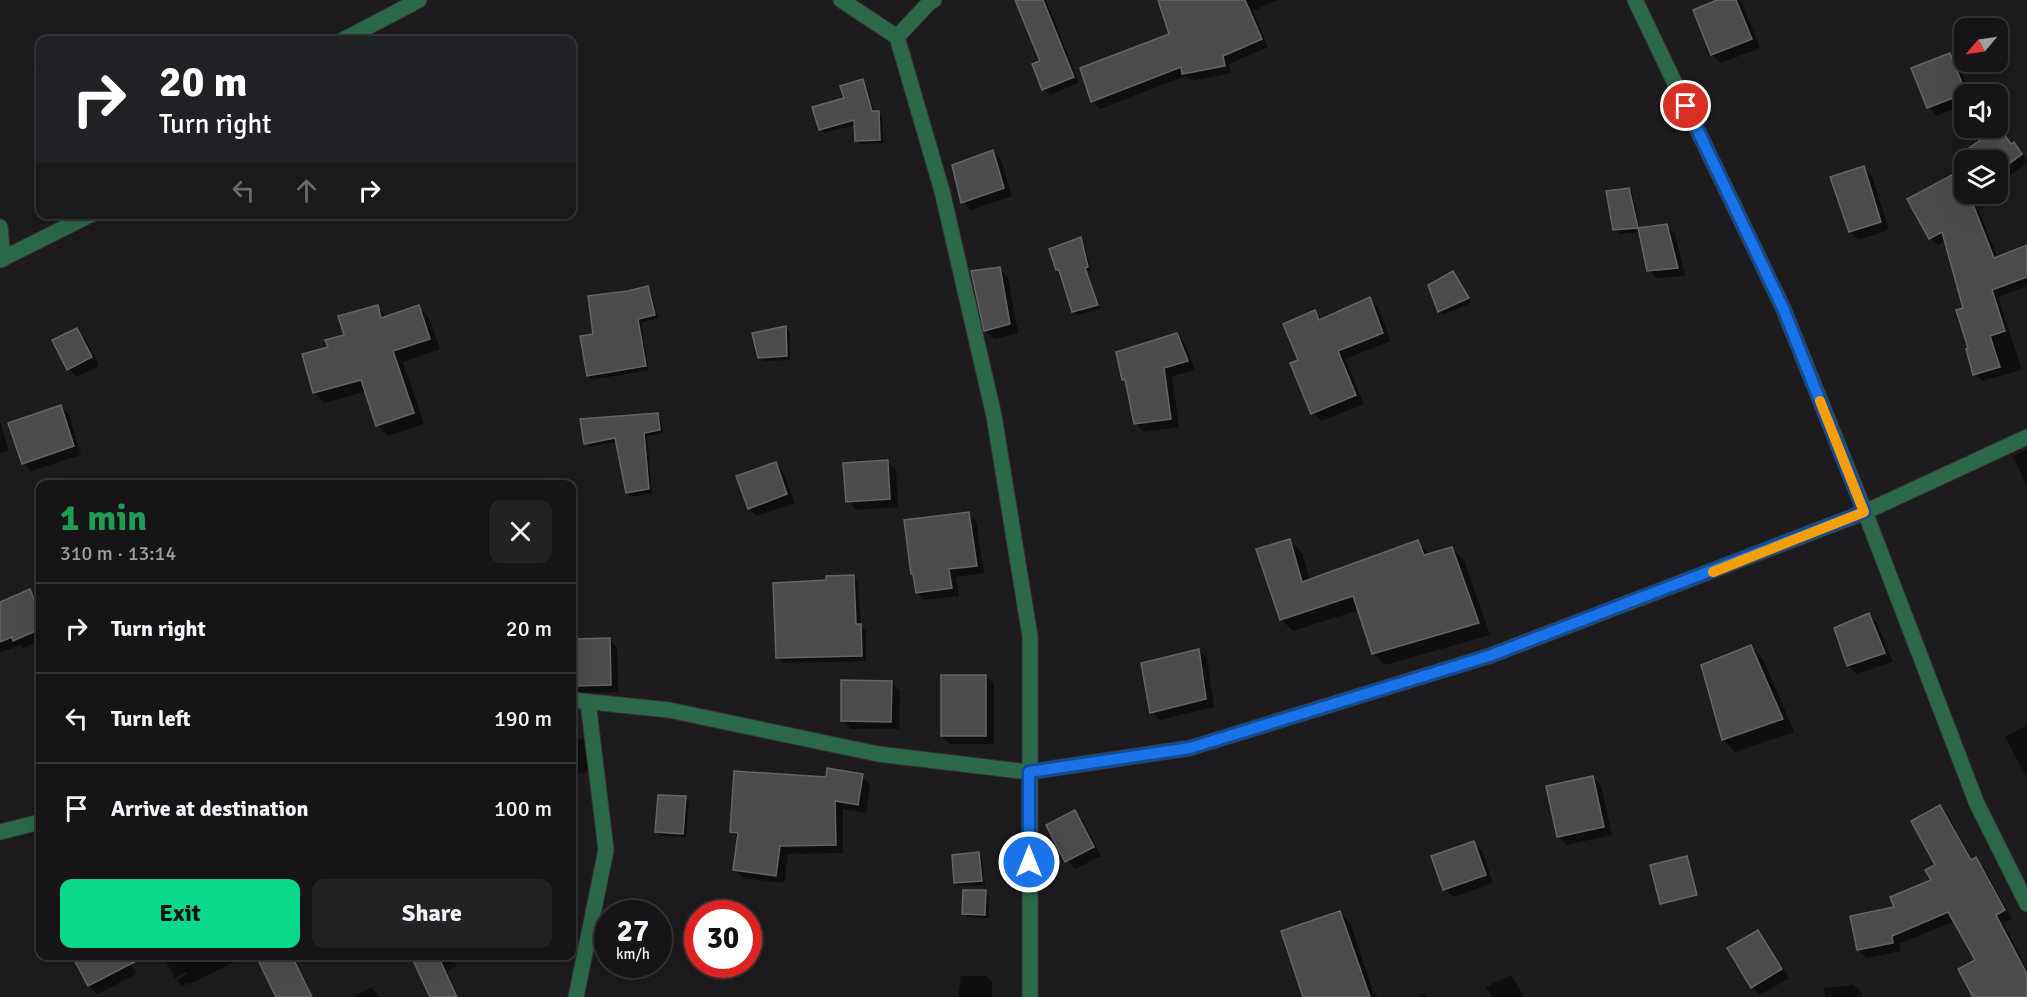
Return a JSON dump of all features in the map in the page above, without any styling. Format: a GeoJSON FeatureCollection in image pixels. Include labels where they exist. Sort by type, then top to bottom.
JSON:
{"type":"FeatureCollection","features":[{"type":"Feature","properties":{"kind":"street"},"geometry":{"type":"LineString","coordinates":[[351,36],[419,0]]}},
{"type":"Feature","properties":{"kind":"street"},"geometry":{"type":"LineString","coordinates":[[841,0],[897,37],[942,191],[994,416],[1030,636],[1030,997]]}},
{"type":"Feature","properties":{"kind":"street"},"geometry":{"type":"LineString","coordinates":[[897,37],[934,0]]}},
{"type":"Feature","properties":{"kind":"street"},"geometry":{"type":"LineString","coordinates":[[1635,0],[1783,308],[1977,804],[2027,904]]}},
{"type":"Feature","properties":{"kind":"street"},"geometry":{"type":"LineString","coordinates":[[0,226],[1,260],[82,219]]}},
{"type":"Feature","properties":{"kind":"street"},"geometry":{"type":"LineString","coordinates":[[576,700],[669,710],[878,754],[1029,772],[1190,748],[1489,656],[1864,512],[2027,437]]}},
{"type":"Feature","properties":{"kind":"street"},"geometry":{"type":"LineString","coordinates":[[576,997],[606,850],[588,702]]}},
{"type":"Feature","properties":{"kind":"street"},"geometry":{"type":"LineString","coordinates":[[0,832],[36,823]]}},
{"type":"Feature","properties":{"kind":"building"},"geometry":{"type":"Polygon","coordinates":[[[1015,0],[1043,0],[1074,77],[1042,90],[1032,64],[1040,61],[1015,0]]]}},
{"type":"Feature","properties":{"kind":"building"},"geometry":{"type":"Polygon","coordinates":[[[1158,0],[1245,0],[1262,39],[1223,56],[1225,66],[1182,74],[1181,67],[1091,102],[1080,68],[1169,34],[1158,0]]]}},
{"type":"Feature","properties":{"kind":"building"},"geometry":{"type":"Polygon","coordinates":[[[1717,0],[1736,0],[1752,39],[1711,55],[1693,10],[1717,0]]]}},
{"type":"Feature","properties":{"kind":"building"},"geometry":{"type":"Polygon","coordinates":[[[1950,53],[1954,63],[1954,72],[1958,72],[1962,84],[1954,84],[1954,98],[1927,108],[1911,68],[1950,53]]]}},
{"type":"Feature","properties":{"kind":"building"},"geometry":{"type":"Polygon","coordinates":[[[863,79],[872,111],[879,111],[880,140],[855,141],[854,120],[819,130],[812,107],[844,98],[840,86],[863,79]]]}},
{"type":"Feature","properties":{"kind":"building"},"geometry":{"type":"Polygon","coordinates":[[[1983,138],[2007,138],[2011,144],[2014,142],[2022,154],[2008,164],[2008,150],[1966,150],[1983,138]]]}},
{"type":"Feature","properties":{"kind":"building"},"geometry":{"type":"Polygon","coordinates":[[[993,150],[1004,188],[961,203],[952,165],[993,150]]]}},
{"type":"Feature","properties":{"kind":"building"},"geometry":{"type":"Polygon","coordinates":[[[1864,166],[1881,222],[1849,232],[1830,177],[1864,166]]]}},
{"type":"Feature","properties":{"kind":"building"},"geometry":{"type":"Polygon","coordinates":[[[1954,174],[1954,204],[1973,204],[1994,258],[2027,245],[2027,277],[1992,290],[2005,331],[1990,336],[2000,367],[1973,375],[1966,349],[1968,348],[1956,310],[1963,308],[1942,232],[1929,239],[1907,199],[1954,174]]]}},
{"type":"Feature","properties":{"kind":"building"},"geometry":{"type":"Polygon","coordinates":[[[1629,188],[1638,228],[1613,230],[1606,191],[1629,188]]]}},
{"type":"Feature","properties":{"kind":"building"},"geometry":{"type":"Polygon","coordinates":[[[1667,224],[1678,268],[1647,271],[1638,228],[1667,224]]]}},
{"type":"Feature","properties":{"kind":"building"},"geometry":{"type":"Polygon","coordinates":[[[1081,237],[1088,267],[1085,268],[1098,305],[1072,312],[1059,270],[1056,270],[1049,249],[1081,237]]]}},
{"type":"Feature","properties":{"kind":"building"},"geometry":{"type":"Polygon","coordinates":[[[1000,267],[1010,324],[984,331],[971,271],[1000,267]]]}},
{"type":"Feature","properties":{"kind":"building"},"geometry":{"type":"Polygon","coordinates":[[[1453,271],[1469,298],[1438,312],[1428,285],[1453,271]]]}},
{"type":"Feature","properties":{"kind":"building"},"geometry":{"type":"Polygon","coordinates":[[[648,286],[655,315],[638,319],[646,366],[587,376],[580,336],[593,334],[588,296],[648,286]]]}},
{"type":"Feature","properties":{"kind":"building"},"geometry":{"type":"Polygon","coordinates":[[[1370,297],[1383,333],[1338,351],[1356,395],[1311,414],[1290,363],[1298,360],[1283,324],[1315,310],[1319,320],[1370,297]]]}},
{"type":"Feature","properties":{"kind":"building"},"geometry":{"type":"Polygon","coordinates":[[[378,305],[381,318],[419,305],[430,339],[393,351],[414,413],[376,426],[361,380],[313,393],[302,354],[328,347],[325,340],[344,335],[338,316],[378,305]]]}},
{"type":"Feature","properties":{"kind":"building"},"geometry":{"type":"Polygon","coordinates":[[[786,326],[787,356],[758,358],[752,333],[786,326]]]}},
{"type":"Feature","properties":{"kind":"building"},"geometry":{"type":"Polygon","coordinates":[[[77,328],[92,357],[67,370],[52,340],[77,328]]]}},
{"type":"Feature","properties":{"kind":"building"},"geometry":{"type":"Polygon","coordinates":[[[1177,333],[1188,361],[1164,368],[1171,419],[1134,424],[1125,379],[1122,380],[1116,352],[1177,333]]]}},
{"type":"Feature","properties":{"kind":"building"},"geometry":{"type":"Polygon","coordinates":[[[61,405],[74,446],[22,464],[8,423],[61,405]]]}},
{"type":"Feature","properties":{"kind":"building"},"geometry":{"type":"Polygon","coordinates":[[[658,413],[660,430],[644,433],[649,489],[626,493],[615,438],[584,444],[580,419],[658,413]]]}},
{"type":"Feature","properties":{"kind":"building"},"geometry":{"type":"Polygon","coordinates":[[[888,460],[890,499],[846,502],[843,463],[888,460]]]}},
{"type":"Feature","properties":{"kind":"building"},"geometry":{"type":"Polygon","coordinates":[[[776,462],[787,494],[748,509],[736,476],[776,462]]]}},
{"type":"Feature","properties":{"kind":"building"},"geometry":{"type":"Polygon","coordinates":[[[969,512],[977,566],[949,569],[952,588],[916,593],[913,574],[911,574],[904,520],[969,512]]]}},
{"type":"Feature","properties":{"kind":"building"},"geometry":{"type":"Polygon","coordinates":[[[1290,539],[1302,582],[1418,540],[1424,555],[1452,547],[1479,623],[1372,654],[1353,596],[1280,620],[1256,549],[1290,539]]]}},
{"type":"Feature","properties":{"kind":"building"},"geometry":{"type":"Polygon","coordinates":[[[854,575],[856,624],[861,624],[862,656],[776,658],[773,583],[826,580],[826,576],[854,575]]]}},
{"type":"Feature","properties":{"kind":"building"},"geometry":{"type":"Polygon","coordinates":[[[30,589],[36,605],[36,631],[13,641],[12,637],[0,642],[0,602],[30,589]]]}},
{"type":"Feature","properties":{"kind":"building"},"geometry":{"type":"Polygon","coordinates":[[[1869,613],[1885,653],[1847,666],[1834,628],[1869,613]]]}},
{"type":"Feature","properties":{"kind":"building"},"geometry":{"type":"Polygon","coordinates":[[[610,638],[611,685],[576,686],[576,639],[610,638]]]}},
{"type":"Feature","properties":{"kind":"building"},"geometry":{"type":"Polygon","coordinates":[[[1751,645],[1783,719],[1722,740],[1701,665],[1751,645]]]}},
{"type":"Feature","properties":{"kind":"building"},"geometry":{"type":"Polygon","coordinates":[[[1199,649],[1206,699],[1150,713],[1141,663],[1199,649]]]}},
{"type":"Feature","properties":{"kind":"building"},"geometry":{"type":"Polygon","coordinates":[[[941,675],[986,675],[986,736],[941,736],[941,675]]]}},
{"type":"Feature","properties":{"kind":"building"},"geometry":{"type":"Polygon","coordinates":[[[841,680],[892,681],[891,722],[841,721],[841,680]]]}},
{"type":"Feature","properties":{"kind":"building"},"geometry":{"type":"Polygon","coordinates":[[[827,768],[863,774],[858,805],[835,801],[836,845],[780,846],[776,876],[733,870],[738,833],[730,832],[734,771],[826,777],[827,768]]]}},
{"type":"Feature","properties":{"kind":"building"},"geometry":{"type":"Polygon","coordinates":[[[1593,776],[1604,827],[1557,837],[1546,786],[1593,776]]]}},
{"type":"Feature","properties":{"kind":"building"},"geometry":{"type":"Polygon","coordinates":[[[658,795],[686,796],[683,834],[655,832],[658,795]]]}},
{"type":"Feature","properties":{"kind":"building"},"geometry":{"type":"Polygon","coordinates":[[[1940,805],[1971,860],[1976,857],[2005,910],[1996,915],[2027,974],[2027,997],[1973,997],[1958,969],[1975,960],[1948,912],[1892,936],[1893,943],[1857,950],[1850,916],[1894,907],[1890,897],[1931,880],[1925,870],[1935,865],[1911,821],[1940,805]]]}},
{"type":"Feature","properties":{"kind":"building"},"geometry":{"type":"Polygon","coordinates":[[[1075,810],[1094,847],[1065,862],[1046,825],[1075,810]]]}},
{"type":"Feature","properties":{"kind":"building"},"geometry":{"type":"Polygon","coordinates":[[[1474,841],[1486,875],[1443,890],[1431,856],[1474,841]]]}},
{"type":"Feature","properties":{"kind":"building"},"geometry":{"type":"Polygon","coordinates":[[[979,852],[982,881],[954,883],[952,855],[979,852]]]}},
{"type":"Feature","properties":{"kind":"building"},"geometry":{"type":"Polygon","coordinates":[[[1687,856],[1697,895],[1660,904],[1650,865],[1687,856]]]}},
{"type":"Feature","properties":{"kind":"building"},"geometry":{"type":"Polygon","coordinates":[[[963,890],[986,890],[985,915],[962,914],[963,890]]]}},
{"type":"Feature","properties":{"kind":"building"},"geometry":{"type":"Polygon","coordinates":[[[1340,911],[1370,997],[1303,997],[1281,931],[1340,911]]]}},
{"type":"Feature","properties":{"kind":"building"},"geometry":{"type":"Polygon","coordinates":[[[1758,930],[1782,969],[1751,988],[1727,948],[1758,930]]]}},
{"type":"Feature","properties":{"kind":"building"},"geometry":{"type":"Polygon","coordinates":[[[74,960],[138,960],[88,986],[74,960]]]}},
{"type":"Feature","properties":{"kind":"building"},"geometry":{"type":"Polygon","coordinates":[[[258,960],[294,960],[312,997],[276,997],[258,960]]]}},
{"type":"Feature","properties":{"kind":"building"},"geometry":{"type":"Polygon","coordinates":[[[413,960],[440,960],[457,997],[430,997],[413,960]]]}},
{"type":"Feature","properties":{"kind":"slow traffic"},"geometry":{"type":"LineString","coordinates":[[1713,572],[1864,512],[1820,401]]}},
{"type":"Feature","properties":{"kind":"route"},"geometry":{"type":"LineString","coordinates":[[1029,862],[1029,772],[1190,748],[1489,656],[1864,512],[1783,308],[1686,106]]}}]}
